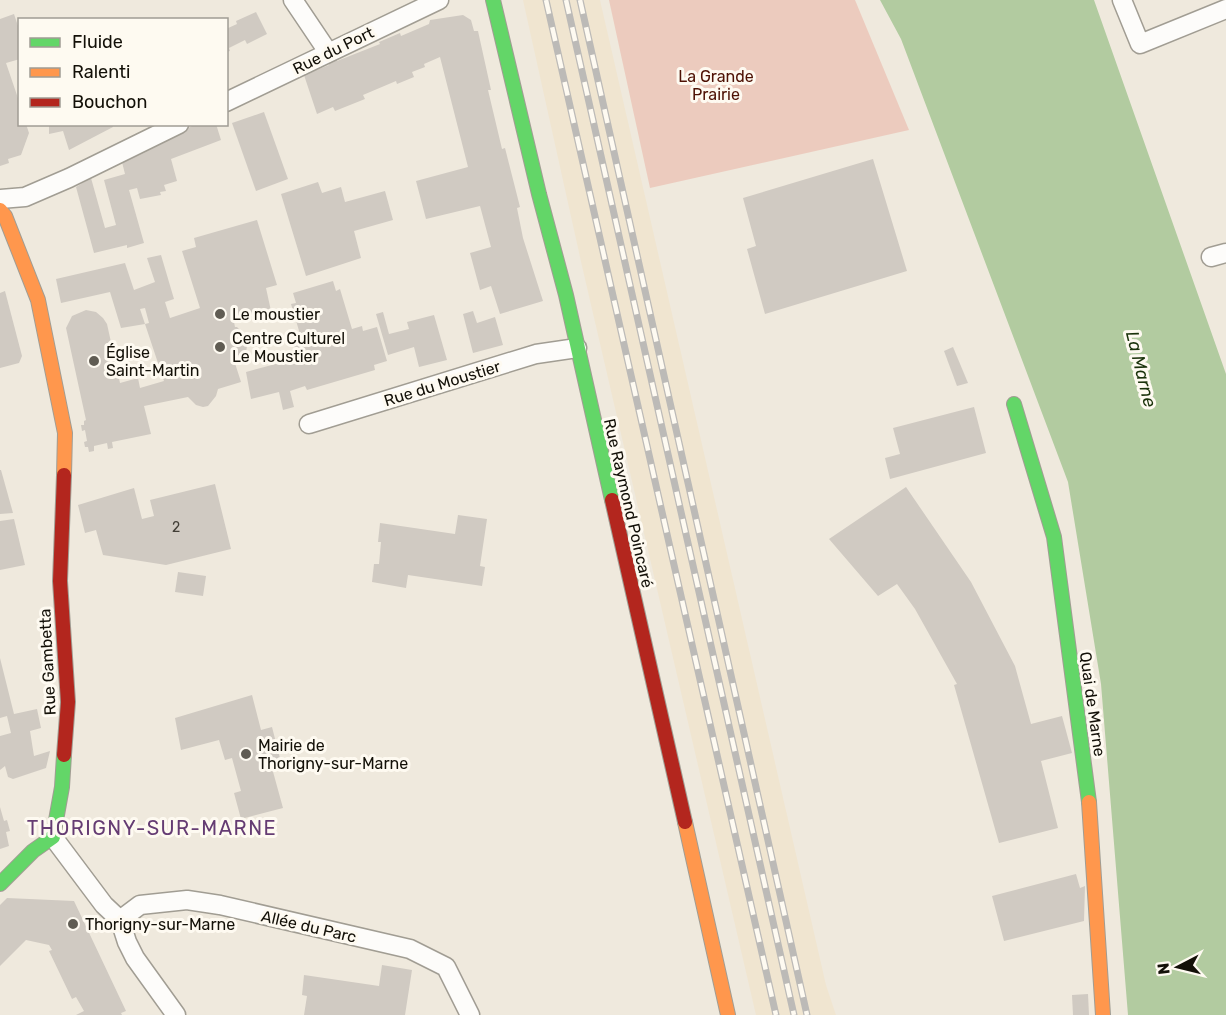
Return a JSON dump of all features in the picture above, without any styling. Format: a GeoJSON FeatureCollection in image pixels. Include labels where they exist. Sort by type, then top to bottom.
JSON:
{"type":"FeatureCollection","features":[{"type":"Feature","properties":{"kind":"street"},"geometry":{"type":"LineString","coordinates":[[293,0],[328,52]]}},
{"type":"Feature","properties":{"kind":"street","name":"Rue du Port"},"geometry":{"type":"LineString","coordinates":[[228,101],[439,0]]}},
{"type":"Feature","properties":{"kind":"street","name":"Rue Raymond Poincaré"},"geometry":{"type":"LineString","coordinates":[[493,0],[538,194],[553,242],[728,1015]]}},
{"type":"Feature","properties":{"kind":"street"},"geometry":{"type":"LineString","coordinates":[[1122,0],[1140,44],[1226,9]]}},
{"type":"Feature","properties":{"kind":"street"},"geometry":{"type":"LineString","coordinates":[[0,199],[25,197],[175,126]]}},
{"type":"Feature","properties":{"kind":"street","name":"Rue Gambetta"},"geometry":{"type":"LineString","coordinates":[[0,210],[5,216],[38,300],[65,433],[60,581],[68,702],[62,787],[53,837]]}},
{"type":"Feature","properties":{"kind":"street","name":"Rue du Moustier"},"geometry":{"type":"LineString","coordinates":[[309,424],[536,354],[577,348]]}},
{"type":"Feature","properties":{"kind":"street","name":"Quai de Marne"},"geometry":{"type":"LineString","coordinates":[[1014,404],[1054,537],[1090,808],[1103,1015]]}},
{"type":"Feature","properties":{"kind":"street"},"geometry":{"type":"LineString","coordinates":[[0,884],[33,851],[53,837],[104,905],[120,920],[135,958],[176,1015]]}},
{"type":"Feature","properties":{"kind":"street","name":"Allée du Parc"},"geometry":{"type":"LineString","coordinates":[[120,920],[140,905],[187,900],[220,905],[410,949],[446,967],[470,1015]]}},
{"type":"Feature","properties":{"kind":"shaded area"},"geometry":{"type":"Polygon","coordinates":[[[523,0],[600,0],[826,985],[836,1015],[756,1015],[582,266],[523,0]]]}},
{"type":"Feature","properties":{"kind":"green space","name":"La Grande Prairie"},"geometry":{"type":"Polygon","coordinates":[[[609,0],[855,0],[909,130],[650,188],[609,0]]]}},
{"type":"Feature","properties":{"kind":"water","name":"La Marne"},"geometry":{"type":"Polygon","coordinates":[[[880,0],[1094,0],[1226,374],[1226,1015],[1128,1015],[1101,684],[1068,482],[901,39],[880,0]]]}},
{"type":"Feature","properties":{"kind":"building"},"geometry":{"type":"Polygon","coordinates":[[[256,12],[267,34],[247,44],[245,40],[229,48],[228,52],[228,28],[237,24],[236,21],[256,12]]]}},
{"type":"Feature","properties":{"kind":"building"},"geometry":{"type":"Polygon","coordinates":[[[14,14],[18,26],[18,60],[6,63],[18,98],[18,126],[27,126],[29,133],[21,155],[8,159],[9,163],[0,166],[0,19],[14,14]]]}},
{"type":"Feature","properties":{"kind":"building"},"geometry":{"type":"Polygon","coordinates":[[[463,15],[471,20],[474,31],[478,31],[491,90],[488,90],[502,149],[505,148],[520,207],[517,208],[523,238],[543,301],[500,314],[491,286],[480,290],[470,253],[491,247],[480,206],[426,219],[416,181],[468,167],[440,57],[412,72],[414,77],[397,84],[396,81],[363,95],[365,99],[335,111],[333,107],[317,114],[304,75],[329,65],[337,59],[337,61],[380,44],[379,42],[400,33],[401,36],[429,24],[430,20],[463,15]]]}},
{"type":"Feature","properties":{"kind":"building"},"geometry":{"type":"Polygon","coordinates":[[[264,112],[288,179],[256,191],[232,123],[264,112]]]}},
{"type":"Feature","properties":{"kind":"building"},"geometry":{"type":"Polygon","coordinates":[[[49,126],[113,127],[69,150],[63,131],[49,134],[49,126]]]}},
{"type":"Feature","properties":{"kind":"building"},"geometry":{"type":"Polygon","coordinates":[[[192,126],[217,126],[221,140],[171,159],[177,181],[164,185],[166,191],[160,192],[161,195],[140,199],[137,188],[129,190],[144,243],[94,253],[76,187],[91,178],[105,228],[116,225],[104,180],[125,174],[122,162],[192,126]]]}},
{"type":"Feature","properties":{"kind":"building"},"geometry":{"type":"Polygon","coordinates":[[[873,159],[907,271],[765,314],[747,249],[756,246],[743,198],[873,159]]]}},
{"type":"Feature","properties":{"kind":"building"},"geometry":{"type":"Polygon","coordinates":[[[318,182],[322,193],[341,187],[345,202],[385,191],[393,220],[354,231],[361,258],[306,276],[281,194],[318,182]]]}},
{"type":"Feature","properties":{"kind":"building"},"geometry":{"type":"Polygon","coordinates":[[[257,220],[277,285],[266,288],[271,311],[234,322],[235,327],[248,338],[246,353],[233,357],[241,382],[218,389],[216,396],[208,406],[196,405],[188,397],[144,406],[151,434],[112,442],[113,448],[108,449],[107,443],[94,446],[94,451],[89,452],[84,442],[87,441],[85,430],[82,431],[81,425],[84,425],[86,420],[66,328],[72,316],[86,310],[96,312],[107,324],[120,383],[138,378],[140,388],[164,381],[145,324],[121,328],[110,292],[61,303],[56,279],[125,263],[134,290],[155,282],[147,258],[161,255],[174,299],[165,302],[170,318],[200,308],[182,251],[196,247],[194,238],[257,220]],[[145,308],[140,309],[145,324],[149,323],[145,308]]]}},
{"type":"Feature","properties":{"kind":"building"},"geometry":{"type":"Polygon","coordinates":[[[333,281],[336,291],[340,289],[352,329],[362,326],[363,331],[377,327],[387,361],[374,365],[375,370],[307,390],[305,386],[290,391],[294,407],[283,410],[279,392],[251,399],[246,372],[283,362],[281,355],[295,351],[294,346],[303,344],[291,304],[296,303],[293,293],[333,281]]]}},
{"type":"Feature","properties":{"kind":"building"},"geometry":{"type":"Polygon","coordinates":[[[5,291],[22,356],[19,363],[0,368],[0,293],[5,291]]]}},
{"type":"Feature","properties":{"kind":"building"},"geometry":{"type":"Polygon","coordinates":[[[473,311],[477,323],[495,317],[503,345],[473,353],[463,314],[473,311]]]}},
{"type":"Feature","properties":{"kind":"building"},"geometry":{"type":"Polygon","coordinates":[[[383,312],[389,334],[409,329],[407,322],[434,315],[447,360],[419,367],[414,347],[388,355],[376,314],[383,312]]]}},
{"type":"Feature","properties":{"kind":"building"},"geometry":{"type":"Polygon","coordinates":[[[953,347],[968,383],[957,386],[944,351],[953,347]]]}},
{"type":"Feature","properties":{"kind":"building"},"geometry":{"type":"Polygon","coordinates":[[[974,407],[986,453],[890,479],[885,458],[900,454],[893,428],[974,407]]]}},
{"type":"Feature","properties":{"kind":"building"},"geometry":{"type":"Polygon","coordinates":[[[1,470],[13,513],[0,514],[1,470]]]}},
{"type":"Feature","properties":{"kind":"building"},"geometry":{"type":"Polygon","coordinates":[[[215,484],[231,549],[166,565],[103,555],[96,530],[85,533],[78,505],[134,488],[142,519],[154,516],[150,500],[215,484]]]}},
{"type":"Feature","properties":{"kind":"building"},"geometry":{"type":"Polygon","coordinates":[[[906,487],[971,582],[1015,666],[1031,724],[1062,716],[1072,753],[1041,761],[1058,828],[999,843],[954,685],[957,684],[915,609],[897,584],[878,596],[829,539],[906,487]]]}},
{"type":"Feature","properties":{"kind":"building"},"geometry":{"type":"Polygon","coordinates":[[[458,515],[487,519],[480,566],[485,567],[482,586],[408,575],[406,588],[372,582],[374,564],[379,564],[380,523],[455,534],[458,515]]]}},
{"type":"Feature","properties":{"kind":"building"},"geometry":{"type":"Polygon","coordinates":[[[14,519],[25,565],[0,570],[0,521],[14,519]]]}},
{"type":"Feature","properties":{"kind":"building"},"geometry":{"type":"Polygon","coordinates":[[[178,572],[206,576],[203,596],[175,592],[178,572]]]}},
{"type":"Feature","properties":{"kind":"building"},"geometry":{"type":"Polygon","coordinates":[[[0,658],[14,714],[37,709],[41,728],[30,731],[34,756],[50,751],[46,768],[13,779],[8,777],[5,766],[0,770],[0,736],[11,733],[7,716],[0,718],[0,658]]]}},
{"type":"Feature","properties":{"kind":"building","name":"Mairie de Thorigny-sur-Marne"},"geometry":{"type":"Polygon","coordinates":[[[252,695],[261,730],[272,727],[282,766],[272,768],[283,808],[241,819],[234,793],[241,791],[232,758],[225,760],[219,740],[181,750],[175,718],[252,695]]]}},
{"type":"Feature","properties":{"kind":"building"},"geometry":{"type":"Polygon","coordinates":[[[0,807],[10,831],[6,832],[9,846],[0,849],[0,807]]]}},
{"type":"Feature","properties":{"kind":"building"},"geometry":{"type":"Polygon","coordinates":[[[1076,874],[1080,888],[1085,886],[1084,921],[1004,941],[992,896],[1076,874]]]}},
{"type":"Feature","properties":{"kind":"building"},"geometry":{"type":"Polygon","coordinates":[[[7,898],[74,901],[126,1011],[121,1013],[122,1015],[76,1015],[84,1011],[76,997],[72,999],[49,951],[52,950],[49,945],[26,940],[0,966],[0,905],[7,898]]]}},
{"type":"Feature","properties":{"kind":"building"},"geometry":{"type":"Polygon","coordinates":[[[382,965],[412,970],[405,1015],[304,1015],[307,996],[302,995],[304,975],[379,986],[382,965]]]}},
{"type":"Feature","properties":{"kind":"building"},"geometry":{"type":"Polygon","coordinates":[[[1088,994],[1089,1015],[1073,1015],[1072,995],[1088,994]]]}},
{"type":"Feature","properties":{"kind":"railway"},"geometry":{"type":"LineString","coordinates":[[546,0],[776,1015]]}},
{"type":"Feature","properties":{"kind":"railway"},"geometry":{"type":"LineString","coordinates":[[566,0],[794,1015]]}},
{"type":"Feature","properties":{"kind":"railway"},"geometry":{"type":"LineString","coordinates":[[580,0],[807,1015]]}},
{"type":"Feature","properties":{"kind":"traffic: fast"},"geometry":{"type":"LineString","coordinates":[[493,0],[539,194],[566,295],[612,500]]}},
{"type":"Feature","properties":{"kind":"traffic: fast"},"geometry":{"type":"LineString","coordinates":[[1014,404],[1054,537],[1089,802]]}},
{"type":"Feature","properties":{"kind":"traffic: fast"},"geometry":{"type":"LineString","coordinates":[[0,884],[33,851],[53,837],[62,787],[64,755]]}},
{"type":"Feature","properties":{"kind":"traffic: slow"},"geometry":{"type":"LineString","coordinates":[[0,210],[5,216],[38,300],[65,433],[64,475]]}},
{"type":"Feature","properties":{"kind":"traffic: slow"},"geometry":{"type":"LineString","coordinates":[[1089,802],[1103,1015]]}},
{"type":"Feature","properties":{"kind":"traffic: slow"},"geometry":{"type":"LineString","coordinates":[[685,822],[728,1015]]}},
{"type":"Feature","properties":{"kind":"traffic: jam"},"geometry":{"type":"LineString","coordinates":[[64,475],[60,581],[68,702],[64,755]]}},
{"type":"Feature","properties":{"kind":"traffic: jam"},"geometry":{"type":"LineString","coordinates":[[612,500],[685,822]]}},
{"type":"Feature","properties":{"kind":"place","name":"Le moustier"},"geometry":{"type":"Point","coordinates":[220,314]}},
{"type":"Feature","properties":{"kind":"place","name":"Centre Culturel Le Moustier"},"geometry":{"type":"Point","coordinates":[220,347]}},
{"type":"Feature","properties":{"kind":"place","name":"Église Saint-Martin"},"geometry":{"type":"Point","coordinates":[94,361]}},
{"type":"Feature","properties":{"kind":"place","name":"Mairie de Thorigny-sur-Marne"},"geometry":{"type":"Point","coordinates":[246,754]}},
{"type":"Feature","properties":{"kind":"place","name":"Thorigny-sur-Marne"},"geometry":{"type":"Point","coordinates":[73,924]}},
{"type":"Feature","properties":{"kind":"district","name":"THORIGNY-SUR-MARNE"},"geometry":{"type":"Point","coordinates":[152,828]}}]}
